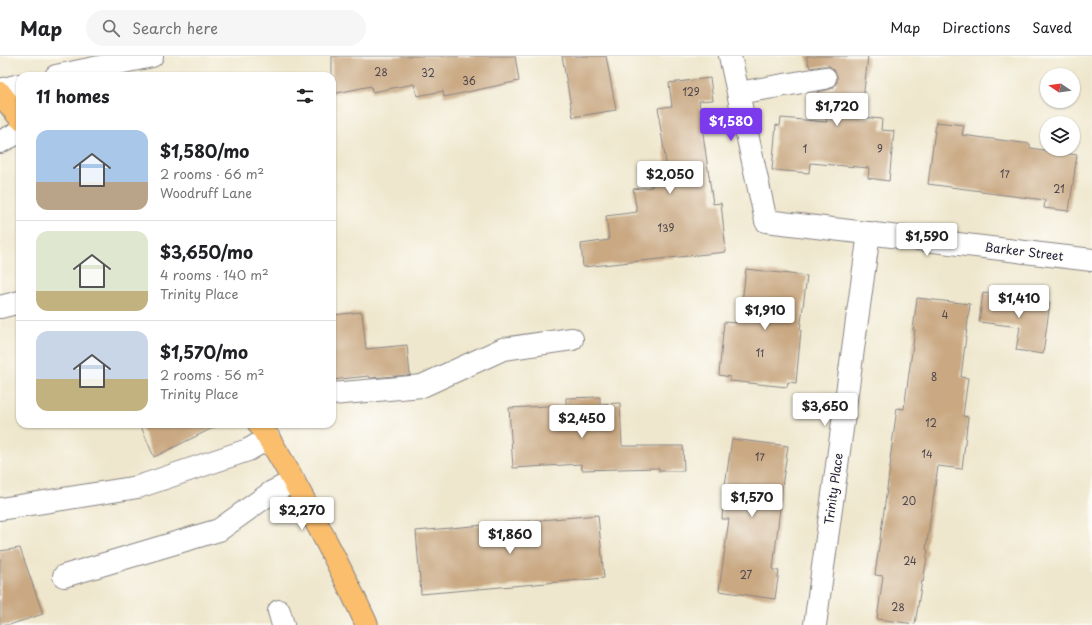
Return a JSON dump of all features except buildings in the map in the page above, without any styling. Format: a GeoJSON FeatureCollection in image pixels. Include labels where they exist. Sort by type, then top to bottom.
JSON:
{"type":"FeatureCollection","features":[{"type":"Feature","properties":{"kind":"main road"},"geometry":{"type":"LineString","coordinates":[[0,91],[16,113]]}},
{"type":"Feature","properties":{"kind":"main road"},"geometry":{"type":"LineString","coordinates":[[264,431],[294,481],[368,625]]}},
{"type":"Feature","properties":{"kind":"street"},"geometry":{"type":"LineString","coordinates":[[75,72],[152,56]]}},
{"type":"Feature","properties":{"kind":"street"},"geometry":{"type":"LineString","coordinates":[[730,56],[738,93],[825,78]]}},
{"type":"Feature","properties":{"kind":"street"},"geometry":{"type":"LineString","coordinates":[[0,91],[16,86]]}},
{"type":"Feature","properties":{"kind":"street","name":"Barker Street"},"geometry":{"type":"LineString","coordinates":[[738,93],[766,220],[1092,260]]}},
{"type":"Feature","properties":{"kind":"street"},"geometry":{"type":"LineString","coordinates":[[0,142],[16,134]]}},
{"type":"Feature","properties":{"kind":"street","name":"Trinity Place"},"geometry":{"type":"LineString","coordinates":[[815,625],[869,233]]}},
{"type":"Feature","properties":{"kind":"street"},"geometry":{"type":"LineString","coordinates":[[0,308],[16,303]]}},
{"type":"Feature","properties":{"kind":"street"},"geometry":{"type":"LineString","coordinates":[[336,394],[422,386],[503,349],[572,339]]}},
{"type":"Feature","properties":{"kind":"street"},"geometry":{"type":"LineString","coordinates":[[0,509],[138,487],[248,450],[264,431]]}},
{"type":"Feature","properties":{"kind":"street"},"geometry":{"type":"LineString","coordinates":[[64,576],[220,530],[272,492],[294,481]]}}]}
